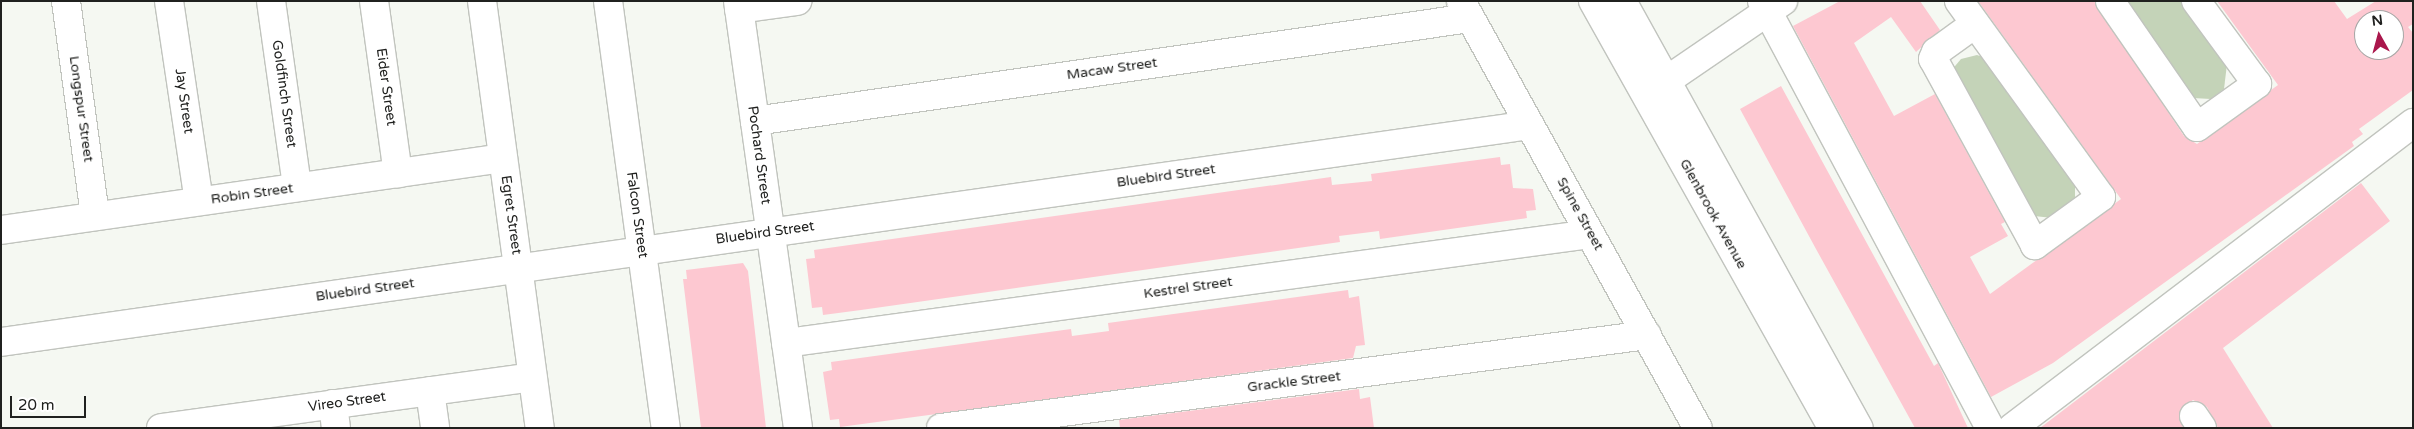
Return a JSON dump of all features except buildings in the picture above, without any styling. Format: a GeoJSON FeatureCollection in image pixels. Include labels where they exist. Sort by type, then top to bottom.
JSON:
{"type":"FeatureCollection","features":[{"type":"Feature","properties":{"kind":"street","name":"Longspur Street"},"geometry":{"type":"LineString","coordinates":[[66,1],[95,216]]}},
{"type":"Feature","properties":{"kind":"street","name":"Jay Street"},"geometry":{"type":"LineString","coordinates":[[169,1],[199,201]]}},
{"type":"Feature","properties":{"kind":"street","name":"Goldfinch Street"},"geometry":{"type":"LineString","coordinates":[[271,1],[297,187]]}},
{"type":"Feature","properties":{"kind":"street","name":"Eider Street"},"geometry":{"type":"LineString","coordinates":[[374,1],[398,173]]}},
{"type":"Feature","properties":{"kind":"street","name":"Egret Street"},"geometry":{"type":"LineString","coordinates":[[482,1],[540,428]]}},
{"type":"Feature","properties":{"kind":"street","name":"Falcon Street"},"geometry":{"type":"LineString","coordinates":[[608,1],[666,428]]}},
{"type":"Feature","properties":{"kind":"street"},"geometry":{"type":"LineString","coordinates":[[739,5],[796,1]]}},
{"type":"Feature","properties":{"kind":"street","name":"Glenbrook Avenue"},"geometry":{"type":"LineString","coordinates":[[1593,1],[1833,428]]}},
{"type":"Feature","properties":{"kind":"street","name":"Glenbrook Avenue"},"geometry":{"type":"LineString","coordinates":[[1622,1],[1859,428]]}},
{"type":"Feature","properties":{"kind":"street"},"geometry":{"type":"LineString","coordinates":[[1959,1],[2101,197],[2035,245],[1934,65],[1936,52],[1975,24]]}},
{"type":"Feature","properties":{"kind":"street"},"geometry":{"type":"LineString","coordinates":[[2110,1],[2197,128],[2257,84],[2196,1]]}},
{"type":"Feature","properties":{"kind":"street","name":"Pochard Street"},"geometry":{"type":"LineString","coordinates":[[739,5],[798,428]]}},
{"type":"Feature","properties":{"kind":"street"},"geometry":{"type":"LineString","coordinates":[[1666,81],[1771,5],[1990,428]]}},
{"type":"Feature","properties":{"kind":"street","name":"Macaw Street"},"geometry":{"type":"LineString","coordinates":[[755,121],[1466,9]]}},
{"type":"Feature","properties":{"kind":"street","name":"Spine Street"},"geometry":{"type":"LineString","coordinates":[[1466,9],[1698,428]]}},
{"type":"Feature","properties":{"kind":"street"},"geometry":{"type":"LineString","coordinates":[[2012,428],[2413,123]]}},
{"type":"Feature","properties":{"kind":"street","name":"Bluebird Street"},"geometry":{"type":"LineString","coordinates":[[1,342],[1530,125]]}},
{"type":"Feature","properties":{"kind":"street","name":"Robin Street"},"geometry":{"type":"LineString","coordinates":[[1,230],[503,158]]}},
{"type":"Feature","properties":{"kind":"street","name":"Kestrel Street"},"geometry":{"type":"LineString","coordinates":[[786,343],[1590,234]]}},
{"type":"Feature","properties":{"kind":"street","name":"Grackle Street"},"geometry":{"type":"LineString","coordinates":[[941,428],[1647,335]]}},
{"type":"Feature","properties":{"kind":"street","name":"Vireo Street"},"geometry":{"type":"LineString","coordinates":[[161,428],[334,416],[430,391],[533,377]]}},
{"type":"Feature","properties":{"kind":"street"},"geometry":{"type":"LineString","coordinates":[[430,391],[435,428]]}},
{"type":"Feature","properties":{"kind":"green space"},"geometry":{"type":"Polygon","coordinates":[[[2122,1],[2183,1],[2227,64],[2224,89],[2211,99],[2193,98],[2122,1]]]}},
{"type":"Feature","properties":{"kind":"green space"},"geometry":{"type":"Polygon","coordinates":[[[1977,55],[1985,58],[2075,181],[2075,200],[2053,218],[2034,216],[1950,72],[1961,59],[1977,55]]]}}]}
